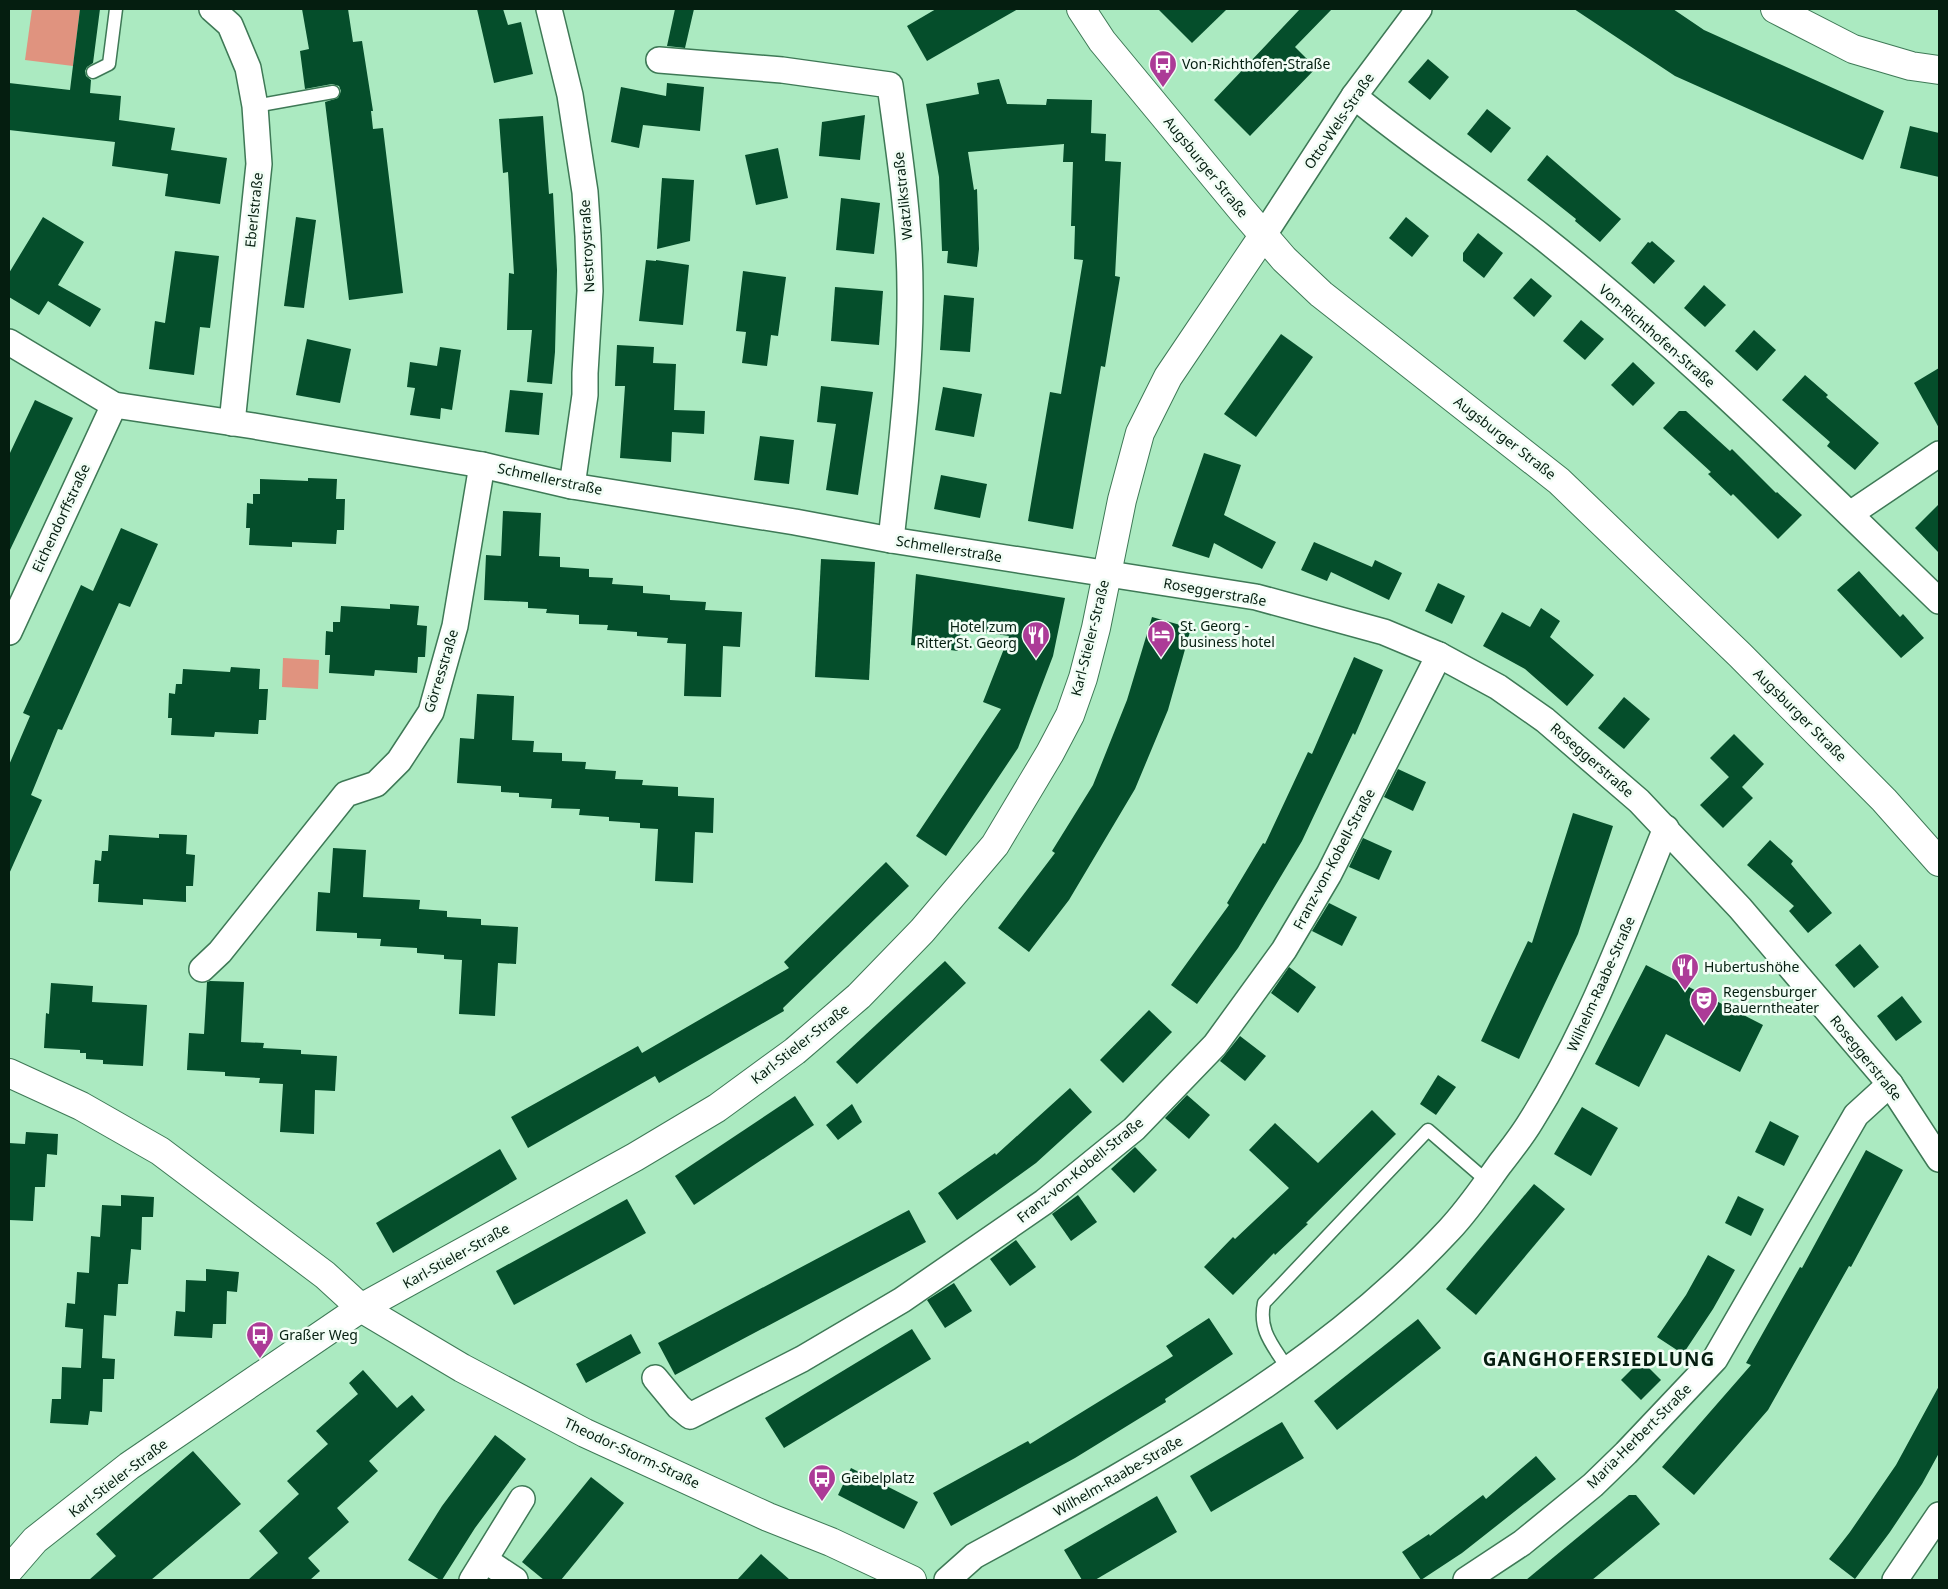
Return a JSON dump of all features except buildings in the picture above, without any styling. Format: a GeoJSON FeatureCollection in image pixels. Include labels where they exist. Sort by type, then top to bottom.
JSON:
{"type":"FeatureCollection","features":[{"type":"Feature","properties":{"kind":"street","name":"Eberlstraße"},"geometry":{"type":"LineString","coordinates":[[212,9],[230,25],[248,68],[255,106],[259,164],[232,423]]}},
{"type":"Feature","properties":{"kind":"street","name":"Nestroystraße"},"geometry":{"type":"LineString","coordinates":[[549,9],[570,95],[585,192],[588,236],[590,291],[585,395],[572,486]]}},
{"type":"Feature","properties":{"kind":"street","name":"Augsburger Straße"},"geometry":{"type":"LineString","coordinates":[[1081,9],[1102,41],[1263,236],[1321,294],[1559,480],[1747,662],[1884,800],[1939,862]]}},
{"type":"Feature","properties":{"kind":"street","name":"Otto-Wels-Straße"},"geometry":{"type":"LineString","coordinates":[[1263,236],[1354,96],[1419,9]]}},
{"type":"Feature","properties":{"kind":"street"},"geometry":{"type":"LineString","coordinates":[[1790,12],[1853,48],[1911,66],[1939,70]]}},
{"type":"Feature","properties":{"kind":"street","name":"Watzlikstraße"},"geometry":{"type":"LineString","coordinates":[[658,60],[782,70],[890,85],[907,222],[910,290],[907,376],[891,540]]}},
{"type":"Feature","properties":{"kind":"street","name":"Von-Richthofen-Straße"},"geometry":{"type":"LineString","coordinates":[[1354,96],[1384,121],[1541,236],[1641,320],[1742,411],[1939,601]]}},
{"type":"Feature","properties":{"kind":"street","name":"Karl-Stieler-Straße"},"geometry":{"type":"LineString","coordinates":[[9,1570],[36,1540],[129,1466],[361,1308],[636,1157],[717,1108],[795,1051],[859,996],[938,914],[995,845],[1029,790],[1070,715],[1083,678],[1096,628],[1122,500],[1140,433],[1168,377],[1263,236]]}},
{"type":"Feature","properties":{"kind":"street","name":"Schmellerstraße"},"geometry":{"type":"LineString","coordinates":[[9,342],[114,404],[482,464],[572,486],[1106,574]]}},
{"type":"Feature","properties":{"kind":"street","name":"Eichendorffstraße"},"geometry":{"type":"LineString","coordinates":[[9,632],[114,404]]}},
{"type":"Feature","properties":{"kind":"street"},"geometry":{"type":"LineString","coordinates":[[1850,514],[1939,454]]}},
{"type":"Feature","properties":{"kind":"street","name":"Görresstraße"},"geometry":{"type":"LineString","coordinates":[[202,969],[220,952],[346,794],[376,784],[399,762],[431,712],[455,626],[482,464]]}},
{"type":"Feature","properties":{"kind":"street","name":"Roseggerstraße"},"geometry":{"type":"LineString","coordinates":[[1106,574],[1273,601],[1384,632],[1439,655],[1498,687],[1546,720],[1639,800],[1746,915],[1890,1084],[1939,1159]]}},
{"type":"Feature","properties":{"kind":"street","name":"Franz-von-Kobell-Straße"},"geometry":{"type":"LineString","coordinates":[[655,1378],[679,1407],[690,1416],[802,1359],[902,1300],[976,1250],[1044,1202],[1134,1129],[1215,1045],[1284,950],[1329,874],[1439,655]]}},
{"type":"Feature","properties":{"kind":"street","name":"Wilhelm-Raabe-Straße"},"geometry":{"type":"LineString","coordinates":[[947,1580],[974,1556],[1168,1448],[1289,1370],[1354,1321],[1409,1271],[1451,1228],[1530,1123],[1566,1060],[1590,1014],[1615,957],[1666,828]]}},
{"type":"Feature","properties":{"kind":"street"},"geometry":{"type":"LineString","coordinates":[[9,1073],[82,1106],[160,1151],[325,1275],[361,1308]]}},
{"type":"Feature","properties":{"kind":"street","name":"Maria-Herbert-Straße"},"geometry":{"type":"LineString","coordinates":[[1466,1580],[1522,1543],[1593,1485],[1626,1454],[1715,1359],[1856,1115],[1890,1084]]}},
{"type":"Feature","properties":{"kind":"street","name":"Theodor-Storm-Straße"},"geometry":{"type":"LineString","coordinates":[[361,1308],[462,1368],[585,1432],[768,1517],[831,1542],[899,1578]]}},
{"type":"Feature","properties":{"kind":"street"},"geometry":{"type":"LineString","coordinates":[[515,1580],[478,1570],[522,1500]]}},
{"type":"Feature","properties":{"kind":"street"},"geometry":{"type":"LineString","coordinates":[[1895,1580],[1939,1515]]}},
{"type":"Feature","properties":{"kind":"lane"},"geometry":{"type":"LineString","coordinates":[[93,72],[110,64],[116,9]]}},
{"type":"Feature","properties":{"kind":"lane"},"geometry":{"type":"LineString","coordinates":[[255,106],[333,92]]}},
{"type":"Feature","properties":{"kind":"lane"},"geometry":{"type":"LineString","coordinates":[[1289,1370],[1263,1329],[1261,1316],[1264,1303],[1428,1130],[1487,1181]]}},
{"type":"Feature","properties":{"kind":"shaded area"},"geometry":{"type":"Polygon","coordinates":[[[32,9],[80,9],[73,66],[25,60],[32,9]]]}},
{"type":"Feature","properties":{"kind":"shaded area"},"geometry":{"type":"Polygon","coordinates":[[[283,658],[319,660],[318,689],[282,687],[283,658]]]}},
{"type":"Feature","properties":{"kind":"place","name":"Von-Richthofen-Straße"},"geometry":{"type":"Point","coordinates":[1163,88]}},
{"type":"Feature","properties":{"kind":"place","name":"St. Georg - business hotel"},"geometry":{"type":"Point","coordinates":[1161,658]}},
{"type":"Feature","properties":{"kind":"place","name":"Hotel zum Ritter St. Georg"},"geometry":{"type":"Point","coordinates":[1036,659]}},
{"type":"Feature","properties":{"kind":"place","name":"Hubertushöhe"},"geometry":{"type":"Point","coordinates":[1685,991]}},
{"type":"Feature","properties":{"kind":"place","name":"Regensburger Bauerntheater"},"geometry":{"type":"Point","coordinates":[1704,1024]}},
{"type":"Feature","properties":{"kind":"place","name":"Graßer Weg"},"geometry":{"type":"Point","coordinates":[260,1359]}},
{"type":"Feature","properties":{"kind":"place","name":"Geibelplatz"},"geometry":{"type":"Point","coordinates":[822,1502]}},
{"type":"Feature","properties":{"kind":"district","name":"GANGHOFERSIEDLUNG"},"geometry":{"type":"Point","coordinates":[1599,1359]}}]}
